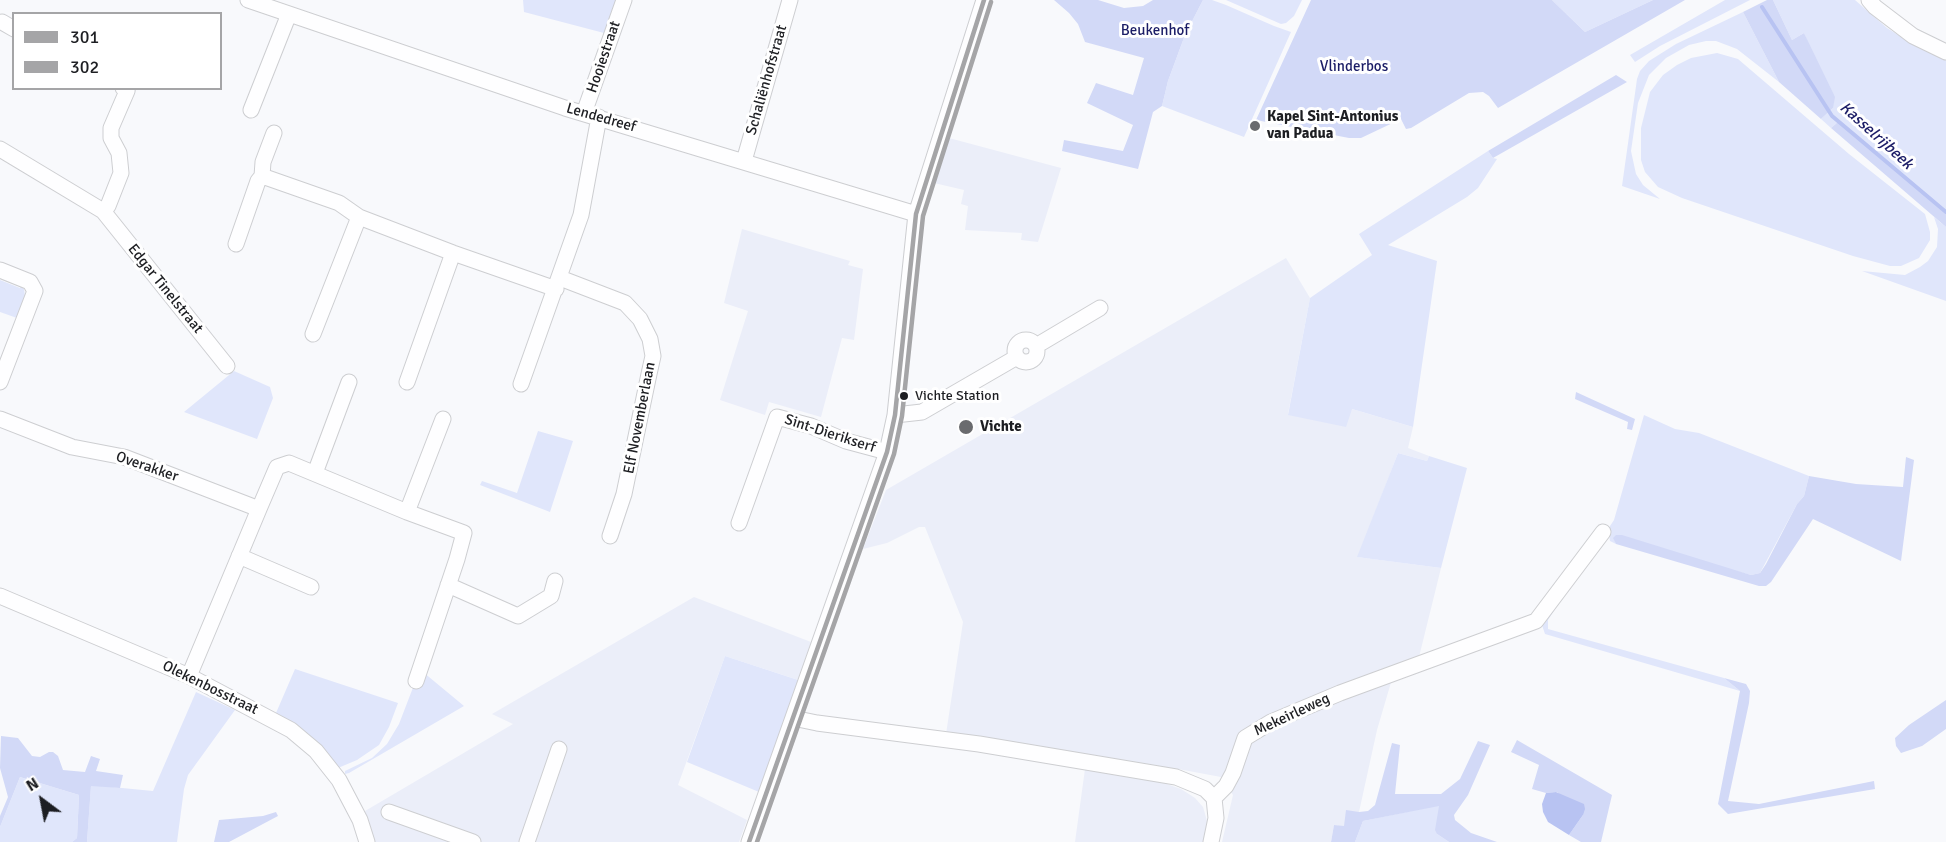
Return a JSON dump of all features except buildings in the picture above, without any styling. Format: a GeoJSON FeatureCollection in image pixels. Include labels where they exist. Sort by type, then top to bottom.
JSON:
{"type":"FeatureCollection","features":[{"type":"Feature","properties":{"kind":"street","name":"Lendedreef"},"geometry":{"type":"LineString","coordinates":[[248,0],[477,79],[916,214]]}},
{"type":"Feature","properties":{"kind":"street","name":"Hooiestraat"},"geometry":{"type":"LineString","coordinates":[[592,115],[624,0]]}},
{"type":"Feature","properties":{"kind":"street","name":"Schaliënhofstraat"},"geometry":{"type":"LineString","coordinates":[[744,161],[790,0]]}},
{"type":"Feature","properties":{"kind":"street"},"geometry":{"type":"LineString","coordinates":[[749,842],[887,452],[895,415],[916,214],[945,132],[984,0]]}},
{"type":"Feature","properties":{"kind":"street"},"geometry":{"type":"LineString","coordinates":[[1869,0],[1875,8],[1913,36],[1946,52]]}},
{"type":"Feature","properties":{"kind":"street"},"geometry":{"type":"LineString","coordinates":[[251,110],[289,14]]}},
{"type":"Feature","properties":{"kind":"street"},"geometry":{"type":"LineString","coordinates":[[103,212],[108,206],[121,173],[119,153],[111,138],[111,128],[126,90]]}},
{"type":"Feature","properties":{"kind":"street"},"geometry":{"type":"LineString","coordinates":[[521,384],[581,215],[592,115]]}},
{"type":"Feature","properties":{"kind":"street"},"geometry":{"type":"LineString","coordinates":[[236,244],[258,181],[262,176],[263,162],[274,133]]}},
{"type":"Feature","properties":{"kind":"street","name":"Edgar Tinelstraat"},"geometry":{"type":"LineString","coordinates":[[0,149],[103,212],[227,366]]}},
{"type":"Feature","properties":{"kind":"street","name":"Elf Novemberlaan"},"geometry":{"type":"LineString","coordinates":[[262,176],[339,203],[359,217],[453,253],[625,303],[640,319],[650,339],[653,356],[626,483],[610,536]]}},
{"type":"Feature","properties":{"kind":"street"},"geometry":{"type":"LineString","coordinates":[[313,334],[359,217]]}},
{"type":"Feature","properties":{"kind":"street"},"geometry":{"type":"LineString","coordinates":[[407,382],[453,253]]}},
{"type":"Feature","properties":{"kind":"street"},"geometry":{"type":"LineString","coordinates":[[0,270],[30,282],[35,291],[0,382]]}},
{"type":"Feature","properties":{"kind":"street"},"geometry":{"type":"LineString","coordinates":[[895,415],[922,412],[1017,357],[1015,351],[1021,341],[1027,340],[1036,346],[1100,308]]}},
{"type":"Feature","properties":{"kind":"street"},"geometry":{"type":"LineString","coordinates":[[315,473],[349,382]]}},
{"type":"Feature","properties":{"kind":"street","name":"Sint-Dierikserf"},"geometry":{"type":"LineString","coordinates":[[739,523],[777,417],[811,426],[846,441],[887,452]]}},
{"type":"Feature","properties":{"kind":"street","name":"Overakker"},"geometry":{"type":"LineString","coordinates":[[0,419],[72,447],[124,457],[259,509]]}},
{"type":"Feature","properties":{"kind":"street"},"geometry":{"type":"LineString","coordinates":[[407,512],[443,419]]}},
{"type":"Feature","properties":{"kind":"street"},"geometry":{"type":"LineString","coordinates":[[189,676],[277,467],[289,463],[464,533],[416,681]]}},
{"type":"Feature","properties":{"kind":"street","name":"Mekeirleweg"},"geometry":{"type":"LineString","coordinates":[[1214,798],[1226,786],[1233,773],[1245,738],[1270,722],[1340,693],[1536,621],[1603,532]]}},
{"type":"Feature","properties":{"kind":"street"},"geometry":{"type":"LineString","coordinates":[[239,556],[311,587]]}},
{"type":"Feature","properties":{"kind":"street"},"geometry":{"type":"LineString","coordinates":[[448,585],[518,616],[551,596],[555,582]]}},
{"type":"Feature","properties":{"kind":"street","name":"Olekenbosstraat"},"geometry":{"type":"LineString","coordinates":[[0,596],[189,676],[276,721],[308,743],[342,785],[360,820],[367,842]]}},
{"type":"Feature","properties":{"kind":"street"},"geometry":{"type":"LineString","coordinates":[[792,718],[979,744],[1176,777],[1205,789],[1214,798],[1216,818],[1211,842]]}},
{"type":"Feature","properties":{"kind":"street"},"geometry":{"type":"LineString","coordinates":[[527,842],[559,749]]}},
{"type":"Feature","properties":{"kind":"street"},"geometry":{"type":"LineString","coordinates":[[389,812],[473,842]]}},
{"type":"Feature","properties":{"kind":"shaded area"},"geometry":{"type":"Polygon","coordinates":[[[523,0],[616,0],[604,33],[524,12],[523,0]]]}},
{"type":"Feature","properties":{"kind":"shaded area"},"geometry":{"type":"Polygon","coordinates":[[[1203,0],[1212,0],[1226,5],[1291,32],[1244,137],[1162,106],[1168,81],[1185,35],[1203,0]]]}},
{"type":"Feature","properties":{"kind":"shaded area"},"geometry":{"type":"Polygon","coordinates":[[[1226,0],[1302,0],[1294,16],[1281,24],[1226,0]]]}},
{"type":"Feature","properties":{"kind":"shaded area"},"geometry":{"type":"Polygon","coordinates":[[[1552,0],[1653,0],[1585,32],[1552,0]]]}},
{"type":"Feature","properties":{"kind":"shaded area"},"geometry":{"type":"Polygon","coordinates":[[[1725,0],[1750,0],[1660,46],[1635,62],[1630,55],[1725,0]]]}},
{"type":"Feature","properties":{"kind":"shaded area"},"geometry":{"type":"Polygon","coordinates":[[[1773,0],[1855,0],[1887,28],[1946,60],[1946,210],[1839,121],[1831,128],[1821,119],[1833,108],[1804,33],[1792,40],[1773,0]]]}},
{"type":"Feature","properties":{"kind":"shaded area"},"geometry":{"type":"Polygon","coordinates":[[[1743,12],[1779,82],[1737,49],[1716,41],[1689,45],[1666,58],[1649,75],[1638,103],[1631,151],[1636,174],[1643,185],[1660,199],[1622,186],[1640,71],[1649,61],[1676,44],[1743,12]]]}},
{"type":"Feature","properties":{"kind":"shaded area"},"geometry":{"type":"Polygon","coordinates":[[[1717,53],[1738,59],[1849,154],[1925,214],[1930,240],[1919,258],[1901,266],[1890,266],[1853,256],[1682,198],[1658,187],[1645,172],[1641,160],[1641,128],[1650,92],[1663,75],[1677,65],[1691,58],[1717,53]]]}},
{"type":"Feature","properties":{"kind":"shaded area"},"geometry":{"type":"Polygon","coordinates":[[[949,138],[1061,168],[1038,242],[1021,240],[1022,233],[965,230],[968,206],[961,204],[964,190],[934,183],[949,138]]]}},
{"type":"Feature","properties":{"kind":"shaded area"},"geometry":{"type":"Polygon","coordinates":[[[1488,151],[1493,158],[1497,159],[1478,188],[1388,245],[1437,261],[1413,427],[1352,409],[1346,427],[1288,415],[1310,298],[1372,255],[1359,234],[1488,151]]]}},
{"type":"Feature","properties":{"kind":"shaded area"},"geometry":{"type":"Polygon","coordinates":[[[1934,217],[1946,227],[1946,301],[1862,271],[1905,275],[1928,261],[1937,247],[1938,229],[1934,217]]]}},
{"type":"Feature","properties":{"kind":"shaded area"},"geometry":{"type":"Polygon","coordinates":[[[742,229],[850,261],[848,265],[863,269],[854,340],[842,338],[821,417],[769,402],[765,415],[720,400],[748,311],[724,303],[742,229]]]}},
{"type":"Feature","properties":{"kind":"shaded area"},"geometry":{"type":"Polygon","coordinates":[[[1286,258],[1310,298],[1288,414],[1352,409],[1413,427],[1408,448],[1429,456],[1427,461],[1398,453],[1358,557],[1441,568],[1419,657],[1392,679],[1377,730],[1359,812],[1344,827],[1334,825],[1331,842],[1222,842],[1233,795],[1221,777],[946,734],[963,622],[925,527],[919,527],[887,543],[863,549],[886,490],[1286,258]]]}},
{"type":"Feature","properties":{"kind":"shaded area"},"geometry":{"type":"Polygon","coordinates":[[[0,280],[24,289],[25,296],[17,318],[0,312],[0,280]]]}},
{"type":"Feature","properties":{"kind":"shaded area"},"geometry":{"type":"Polygon","coordinates":[[[234,371],[270,387],[273,398],[257,439],[184,412],[234,371]]]}},
{"type":"Feature","properties":{"kind":"shaded area"},"geometry":{"type":"Polygon","coordinates":[[[1644,415],[1675,429],[1699,433],[1809,476],[1804,496],[1797,504],[1760,573],[1751,575],[1614,538],[1616,544],[1610,541],[1608,529],[1614,520],[1644,415]]]}},
{"type":"Feature","properties":{"kind":"shaded area"},"geometry":{"type":"Polygon","coordinates":[[[538,431],[573,441],[550,512],[480,485],[482,481],[517,493],[538,431]]]}},
{"type":"Feature","properties":{"kind":"shaded area"},"geometry":{"type":"Polygon","coordinates":[[[1398,453],[1427,461],[1429,456],[1467,468],[1441,568],[1357,557],[1398,453]]]}},
{"type":"Feature","properties":{"kind":"shaded area"},"geometry":{"type":"Polygon","coordinates":[[[1586,561],[1548,620],[1548,629],[1724,678],[1740,691],[1545,634],[1542,625],[1586,561]]]}},
{"type":"Feature","properties":{"kind":"shaded area"},"geometry":{"type":"Polygon","coordinates":[[[694,597],[811,642],[798,680],[725,656],[678,785],[747,820],[739,842],[372,842],[365,811],[513,724],[492,714],[694,597]]]}},
{"type":"Feature","properties":{"kind":"shaded area"},"geometry":{"type":"Polygon","coordinates":[[[725,656],[798,680],[759,792],[687,762],[725,656]]]}},
{"type":"Feature","properties":{"kind":"shaded area"},"geometry":{"type":"Polygon","coordinates":[[[295,669],[398,703],[379,745],[357,760],[338,768],[300,728],[276,713],[295,669]]]}},
{"type":"Feature","properties":{"kind":"shaded area"},"geometry":{"type":"Polygon","coordinates":[[[423,672],[464,706],[345,774],[345,771],[372,758],[387,744],[399,724],[414,685],[423,672]]]}},
{"type":"Feature","properties":{"kind":"shaded area"},"geometry":{"type":"Polygon","coordinates":[[[196,692],[235,710],[188,775],[177,842],[87,842],[91,785],[153,791],[196,692]]]}},
{"type":"Feature","properties":{"kind":"shaded area"},"geometry":{"type":"Polygon","coordinates":[[[1085,769],[1150,778],[1181,789],[1195,798],[1203,807],[1207,821],[1206,842],[1075,842],[1085,769]]]}},
{"type":"Feature","properties":{"kind":"shaded area"},"geometry":{"type":"Polygon","coordinates":[[[20,777],[79,795],[77,838],[72,842],[0,842],[0,827],[20,777]]]}},
{"type":"Feature","properties":{"kind":"shaded area"},"geometry":{"type":"Polygon","coordinates":[[[1556,792],[1584,804],[1583,815],[1569,835],[1548,822],[1543,812],[1542,804],[1546,793],[1556,792]]]}},
{"type":"Feature","properties":{"kind":"shaded area"},"geometry":{"type":"Polygon","coordinates":[[[1440,805],[1437,834],[1449,842],[1355,842],[1363,821],[1440,805]]]}},
{"type":"Feature","properties":{"kind":"green space","name":"Beukenhof"},"geometry":{"type":"Polygon","coordinates":[[[1054,0],[1098,0],[1124,8],[1143,6],[1153,0],[1203,0],[1185,35],[1168,81],[1162,106],[1153,112],[1138,169],[1062,151],[1064,140],[1123,151],[1133,125],[1087,103],[1096,83],[1133,95],[1144,58],[1085,42],[1078,24],[1054,0]]]}},
{"type":"Feature","properties":{"kind":"green space","name":"Vlinderbos"},"geometry":{"type":"Polygon","coordinates":[[[1311,0],[1552,0],[1585,32],[1653,0],[1685,0],[1498,108],[1483,92],[1469,93],[1411,128],[1406,129],[1401,119],[1361,138],[1349,138],[1256,120],[1311,0]]]}},
{"type":"Feature","properties":{"kind":"green space"},"geometry":{"type":"Polygon","coordinates":[[[1767,0],[1773,0],[1792,40],[1804,33],[1835,97],[1833,108],[1821,119],[1779,82],[1743,12],[1767,0]]]}},
{"type":"Feature","properties":{"kind":"green space"},"geometry":{"type":"Polygon","coordinates":[[[1616,75],[1627,82],[1493,158],[1488,151],[1616,75]]]}},
{"type":"Feature","properties":{"kind":"green space"},"geometry":{"type":"Polygon","coordinates":[[[1839,121],[1946,210],[1946,227],[1831,128],[1839,121]]]}},
{"type":"Feature","properties":{"kind":"green space"},"geometry":{"type":"Polygon","coordinates":[[[1576,392],[1635,419],[1632,430],[1627,429],[1628,422],[1575,399],[1576,392]]]}},
{"type":"Feature","properties":{"kind":"green space"},"geometry":{"type":"Polygon","coordinates":[[[1906,457],[1914,460],[1901,561],[1813,519],[1771,582],[1766,586],[1759,586],[1616,544],[1613,538],[1616,535],[1622,535],[1751,575],[1760,573],[1797,504],[1804,496],[1809,476],[1856,484],[1903,487],[1906,457]]]}},
{"type":"Feature","properties":{"kind":"green space"},"geometry":{"type":"Polygon","coordinates":[[[1724,678],[1746,684],[1750,691],[1728,801],[1759,804],[1874,781],[1875,789],[1728,814],[1718,804],[1740,691],[1724,678]]]}},
{"type":"Feature","properties":{"kind":"green space"},"geometry":{"type":"Polygon","coordinates":[[[1946,700],[1946,729],[1922,746],[1901,753],[1896,746],[1895,738],[1909,725],[1946,700]]]}},
{"type":"Feature","properties":{"kind":"green space"},"geometry":{"type":"Polygon","coordinates":[[[1,736],[18,738],[32,756],[40,757],[53,752],[58,756],[63,770],[85,772],[91,756],[100,759],[96,771],[123,775],[120,788],[91,786],[87,842],[72,842],[77,838],[79,795],[20,777],[0,827],[0,816],[8,797],[0,768],[1,736]]]}},
{"type":"Feature","properties":{"kind":"green space"},"geometry":{"type":"Polygon","coordinates":[[[1517,740],[1612,795],[1601,842],[1581,842],[1569,835],[1583,815],[1557,792],[1546,793],[1532,789],[1539,765],[1511,752],[1517,740]]]}},
{"type":"Feature","properties":{"kind":"green space"},"geometry":{"type":"Polygon","coordinates":[[[1478,741],[1490,745],[1468,795],[1454,815],[1455,820],[1471,833],[1497,842],[1449,842],[1435,830],[1439,806],[1363,821],[1355,842],[1331,842],[1334,825],[1344,826],[1346,810],[1368,811],[1375,805],[1392,743],[1400,745],[1395,794],[1441,794],[1460,779],[1478,741]]]}},
{"type":"Feature","properties":{"kind":"green space"},"geometry":{"type":"Polygon","coordinates":[[[276,812],[278,816],[229,842],[214,842],[219,820],[263,816],[276,812]]]}},
{"type":"Feature","properties":{"kind":"waterway","name":"Kasselrijbeek"},"geometry":{"type":"LineString","coordinates":[[1762,7],[1832,116],[1946,212]]}},
{"type":"Feature","properties":{"kind":"transit line","name":"301"},"geometry":{"type":"LineString","coordinates":[[749,842],[887,452],[895,415],[916,214],[984,0]]}},
{"type":"Feature","properties":{"kind":"transit line","name":"302"},"geometry":{"type":"LineString","coordinates":[[757,842],[894,454],[902,416],[923,216],[991,2]]}},
{"type":"Feature","properties":{"kind":"place","name":"Kapel Sint-Antonius van Padua"},"geometry":{"type":"Point","coordinates":[1255,126]}},
{"type":"Feature","properties":{"kind":"place","name":"Vichte Station"},"geometry":{"type":"Point","coordinates":[904,396]}},
{"type":"Feature","properties":{"kind":"place","name":"Vichte"},"geometry":{"type":"Point","coordinates":[966,427]}}]}
